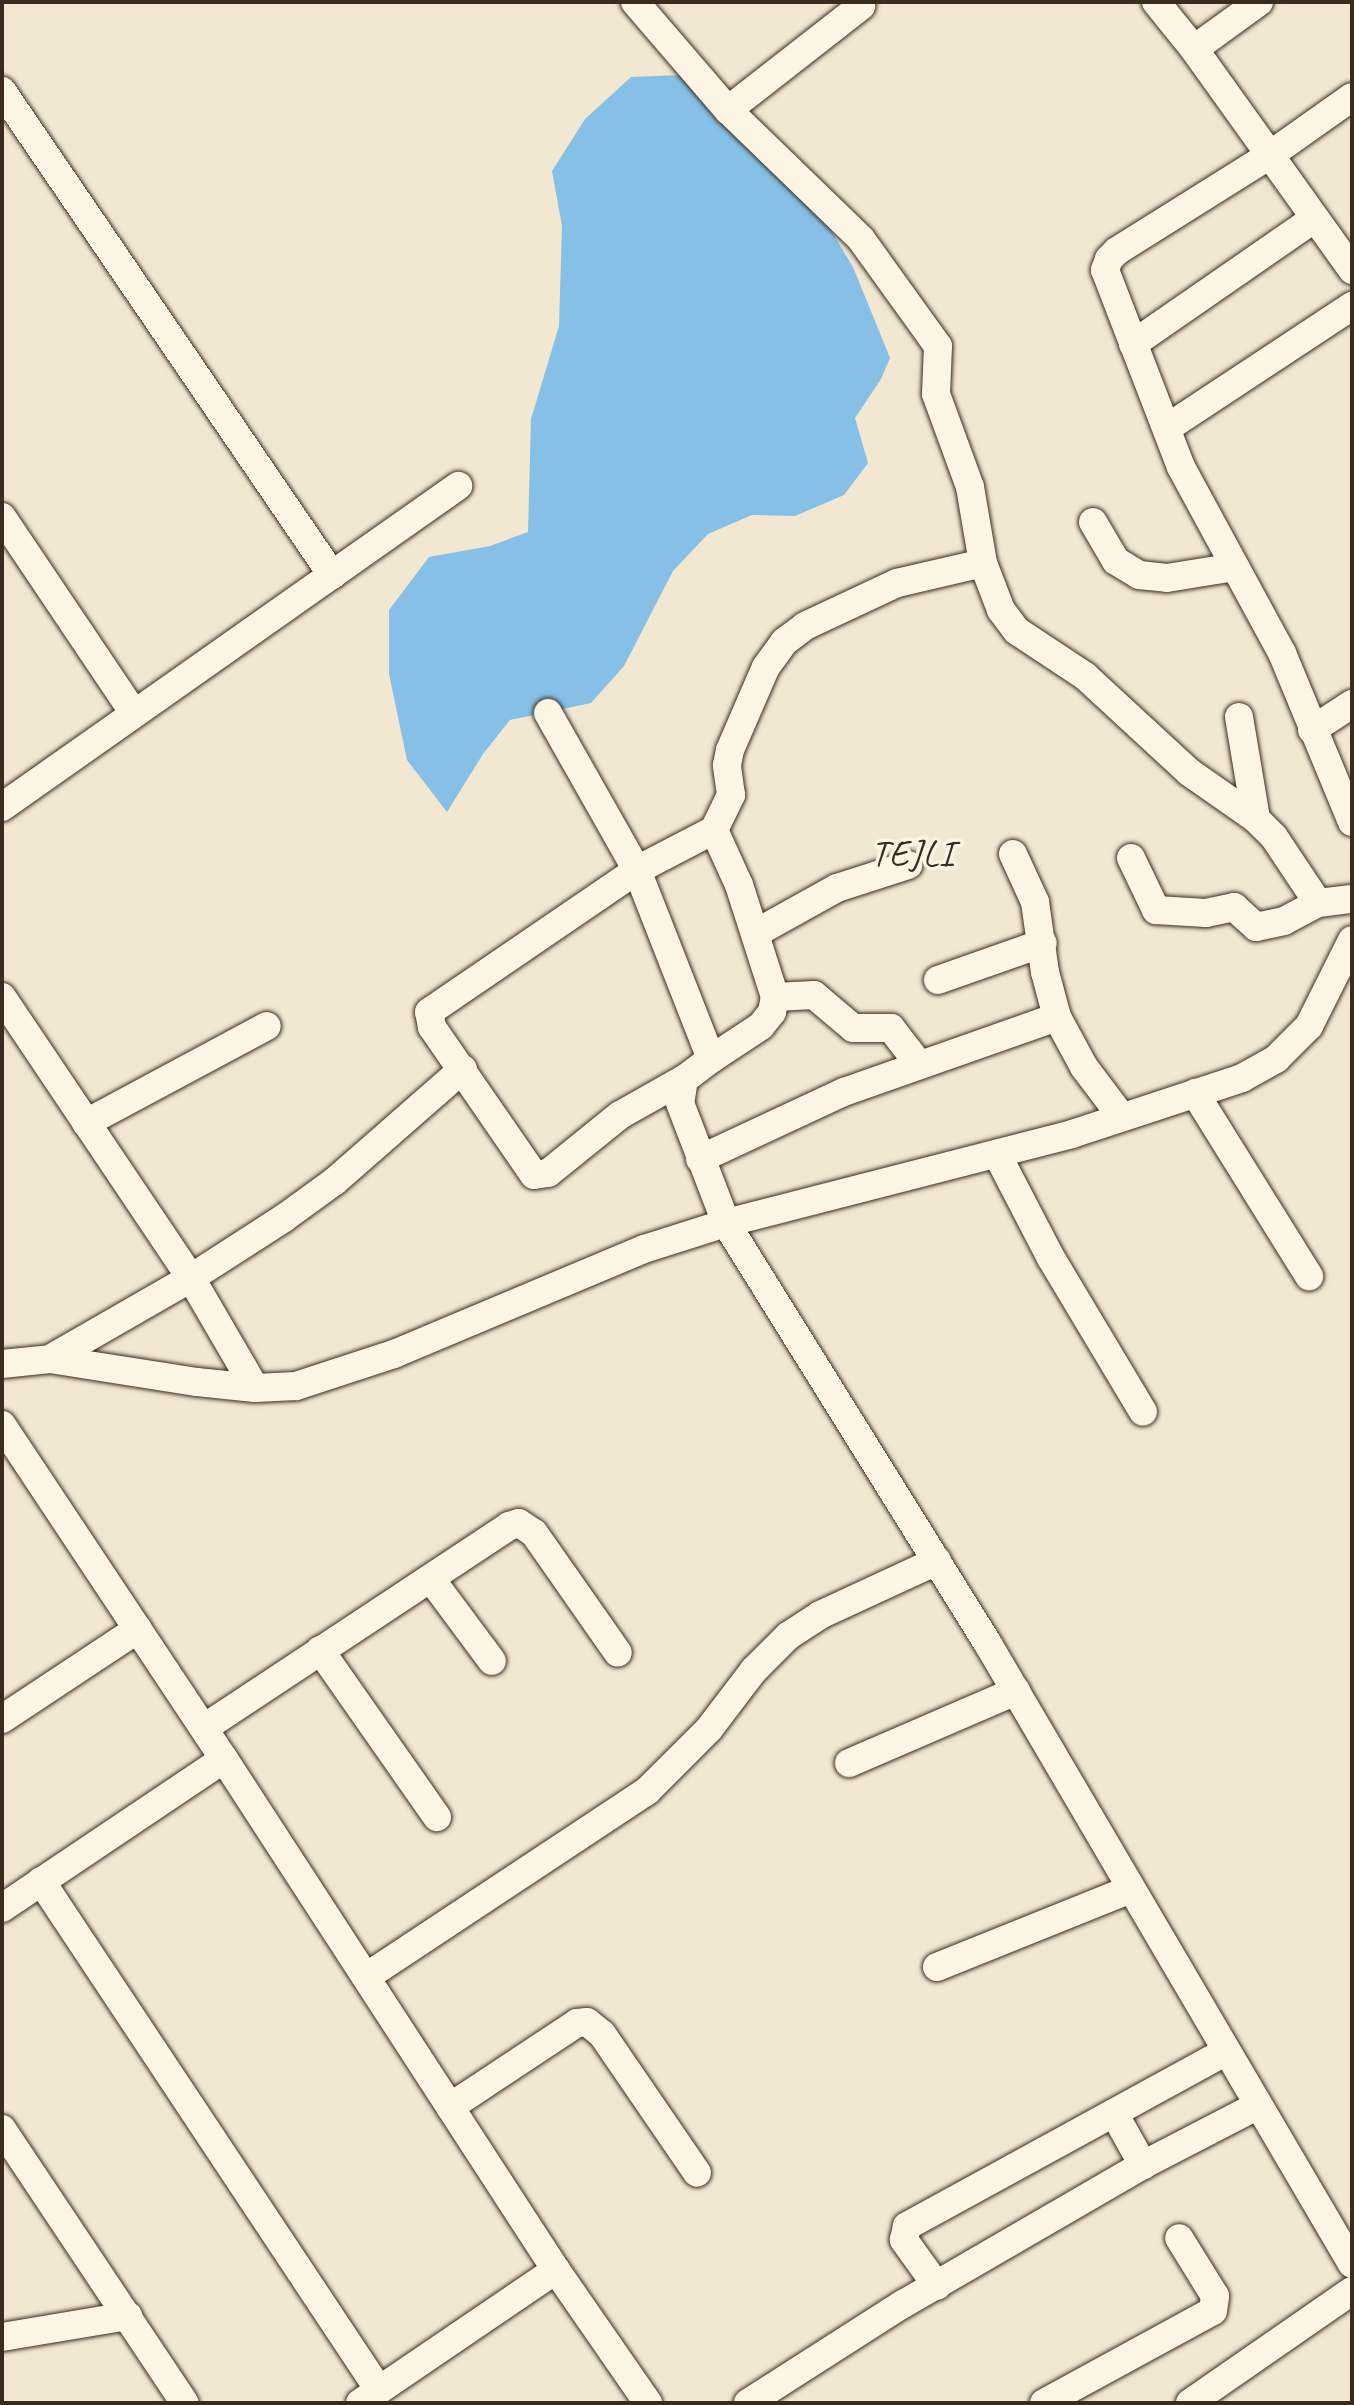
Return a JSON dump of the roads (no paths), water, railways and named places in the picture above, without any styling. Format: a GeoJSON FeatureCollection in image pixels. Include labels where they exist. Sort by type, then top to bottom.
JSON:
{"type":"FeatureCollection","features":[{"type":"Feature","properties":{"kind":"street"},"geometry":{"type":"LineString","coordinates":[[635,2],[728,110],[861,239],[938,346],[936,394],[970,487],[983,563],[1001,610],[1017,631],[1085,676],[1189,772],[1256,819],[1274,837],[1318,903]]}},
{"type":"Feature","properties":{"kind":"street"},"geometry":{"type":"LineString","coordinates":[[1156,2],[1194,49],[1351,268]]}},
{"type":"Feature","properties":{"kind":"street"},"geometry":{"type":"LineString","coordinates":[[1194,49],[1259,2]]}},
{"type":"Feature","properties":{"kind":"street"},"geometry":{"type":"LineString","coordinates":[[728,110],[861,6]]}},
{"type":"Feature","properties":{"kind":"street"},"geometry":{"type":"LineString","coordinates":[[2,91],[332,575]]}},
{"type":"Feature","properties":{"kind":"street"},"geometry":{"type":"LineString","coordinates":[[1352,97],[1270,155],[1109,259],[1105,270],[1108,285],[1181,467],[1282,653],[1352,822]]}},
{"type":"Feature","properties":{"kind":"street"},"geometry":{"type":"LineString","coordinates":[[1133,344],[1315,218]]}},
{"type":"Feature","properties":{"kind":"street"},"geometry":{"type":"LineString","coordinates":[[1167,428],[1352,306]]}},
{"type":"Feature","properties":{"kind":"street"},"geometry":{"type":"LineString","coordinates":[[2,807],[458,486]]}},
{"type":"Feature","properties":{"kind":"street"},"geometry":{"type":"LineString","coordinates":[[2,517],[133,712]]}},
{"type":"Feature","properties":{"kind":"street"},"geometry":{"type":"LineString","coordinates":[[1093,522],[1116,561],[1139,575],[1167,578],[1235,567]]}},
{"type":"Feature","properties":{"kind":"street"},"geometry":{"type":"LineString","coordinates":[[714,830],[756,933],[775,997],[772,1012],[761,1026],[684,1079],[620,1115],[542,1176],[527,1169],[463,1069],[432,1027],[429,1012],[637,870],[714,830],[731,795],[727,765],[730,750],[766,667],[784,642],[805,626],[897,583],[983,563]]}},
{"type":"Feature","properties":{"kind":"street"},"geometry":{"type":"LineString","coordinates":[[1312,730],[1352,704]]}},
{"type":"Feature","properties":{"kind":"street"},"geometry":{"type":"LineString","coordinates":[[548,713],[637,870],[711,1059]]}},
{"type":"Feature","properties":{"kind":"street"},"geometry":{"type":"LineString","coordinates":[[1239,717],[1256,819]]}},
{"type":"Feature","properties":{"kind":"street"},"geometry":{"type":"LineString","coordinates":[[1013,854],[1035,902],[1045,972],[1057,1017],[1084,1067],[1121,1116]]}},
{"type":"Feature","properties":{"kind":"street"},"geometry":{"type":"LineString","coordinates":[[1131,858],[1156,910],[1206,913],[1234,907],[1256,927],[1284,921],[1318,903],[1352,899]]}},
{"type":"Feature","properties":{"kind":"street"},"geometry":{"type":"LineString","coordinates":[[756,933],[837,888],[908,865]]}},
{"type":"Feature","properties":{"kind":"street"},"geometry":{"type":"LineString","coordinates":[[2,1364],[50,1359],[255,1388],[296,1386],[394,1354],[644,1249],[726,1223],[1072,1134],[1242,1078],[1276,1059],[1309,1026],[1352,940]]}},
{"type":"Feature","properties":{"kind":"street"},"geometry":{"type":"LineString","coordinates":[[938,980],[1043,943]]}},
{"type":"Feature","properties":{"kind":"street"},"geometry":{"type":"LineString","coordinates":[[775,997],[814,995],[853,1028],[891,1028],[918,1063]]}},
{"type":"Feature","properties":{"kind":"street"},"geometry":{"type":"LineString","coordinates":[[2,997],[191,1278],[255,1388]]}},
{"type":"Feature","properties":{"kind":"street"},"geometry":{"type":"LineString","coordinates":[[700,1159],[844,1092],[918,1063],[1057,1017]]}},
{"type":"Feature","properties":{"kind":"street"},"geometry":{"type":"LineString","coordinates":[[86,1123],[267,1026]]}},
{"type":"Feature","properties":{"kind":"street"},"geometry":{"type":"LineString","coordinates":[[50,1359],[191,1278],[335,1181],[463,1069]]}},
{"type":"Feature","properties":{"kind":"street"},"geometry":{"type":"LineString","coordinates":[[684,1079],[680,1103],[726,1223],[1016,1691],[1352,2264]]}},
{"type":"Feature","properties":{"kind":"street"},"geometry":{"type":"LineString","coordinates":[[1195,1093],[1309,1276]]}},
{"type":"Feature","properties":{"kind":"street"},"geometry":{"type":"LineString","coordinates":[[997,1154],[1080,1309],[1143,1412]]}},
{"type":"Feature","properties":{"kind":"street"},"geometry":{"type":"LineString","coordinates":[[2,1425],[204,1728],[556,2270],[648,2403]]}},
{"type":"Feature","properties":{"kind":"street"},"geometry":{"type":"LineString","coordinates":[[204,1728],[509,1526],[526,1526],[618,1653]]}},
{"type":"Feature","properties":{"kind":"street"},"geometry":{"type":"LineString","coordinates":[[366,1977],[647,1791],[700,1739],[754,1670],[788,1636],[820,1615],[937,1561]]}},
{"type":"Feature","properties":{"kind":"street"},"geometry":{"type":"LineString","coordinates":[[431,1579],[492,1661]]}},
{"type":"Feature","properties":{"kind":"street"},"geometry":{"type":"LineString","coordinates":[[2,1719],[138,1629]]}},
{"type":"Feature","properties":{"kind":"street"},"geometry":{"type":"LineString","coordinates":[[320,1650],[437,1817]]}},
{"type":"Feature","properties":{"kind":"street"},"geometry":{"type":"LineString","coordinates":[[849,1763],[1016,1691]]}},
{"type":"Feature","properties":{"kind":"street"},"geometry":{"type":"LineString","coordinates":[[2,1908],[224,1759]]}},
{"type":"Feature","properties":{"kind":"street"},"geometry":{"type":"LineString","coordinates":[[41,1881],[370,2396],[556,2270]]}},
{"type":"Feature","properties":{"kind":"street"},"geometry":{"type":"LineString","coordinates":[[937,1967],[1131,1889]]}},
{"type":"Feature","properties":{"kind":"street"},"geometry":{"type":"LineString","coordinates":[[450,2107],[577,2023],[587,2022],[602,2034],[697,2173]]}},
{"type":"Feature","properties":{"kind":"street"},"geometry":{"type":"LineString","coordinates":[[937,2286],[904,2240],[907,2226],[1225,2052]]}},
{"type":"Feature","properties":{"kind":"street"},"geometry":{"type":"LineString","coordinates":[[748,2403],[937,2286],[1143,2165],[1257,2106]]}},
{"type":"Feature","properties":{"kind":"street"},"geometry":{"type":"LineString","coordinates":[[1114,2113],[1143,2165]]}},
{"type":"Feature","properties":{"kind":"street"},"geometry":{"type":"LineString","coordinates":[[2,2129],[185,2403]]}},
{"type":"Feature","properties":{"kind":"street"},"geometry":{"type":"LineString","coordinates":[[1044,2403],[1213,2311],[1215,2296],[1179,2238]]}},
{"type":"Feature","properties":{"kind":"street"},"geometry":{"type":"LineString","coordinates":[[1190,2403],[1352,2291]]}},
{"type":"Feature","properties":{"kind":"street"},"geometry":{"type":"LineString","coordinates":[[2,2337],[128,2316]]}},
{"type":"Feature","properties":{"kind":"water"},"geometry":{"type":"Polygon","coordinates":[[[681,75],[824,219],[853,267],[890,358],[881,379],[855,418],[868,463],[844,495],[795,516],[752,515],[708,534],[673,571],[624,666],[591,703],[510,720],[483,754],[447,812],[407,760],[389,674],[389,610],[429,557],[490,546],[528,532],[531,419],[559,326],[562,226],[552,171],[585,119],[631,77],[681,75]]]}},
{"type":"Feature","properties":{"kind":"district","name":"TEJLI"},"geometry":{"type":"Point","coordinates":[913,854]}}]}
